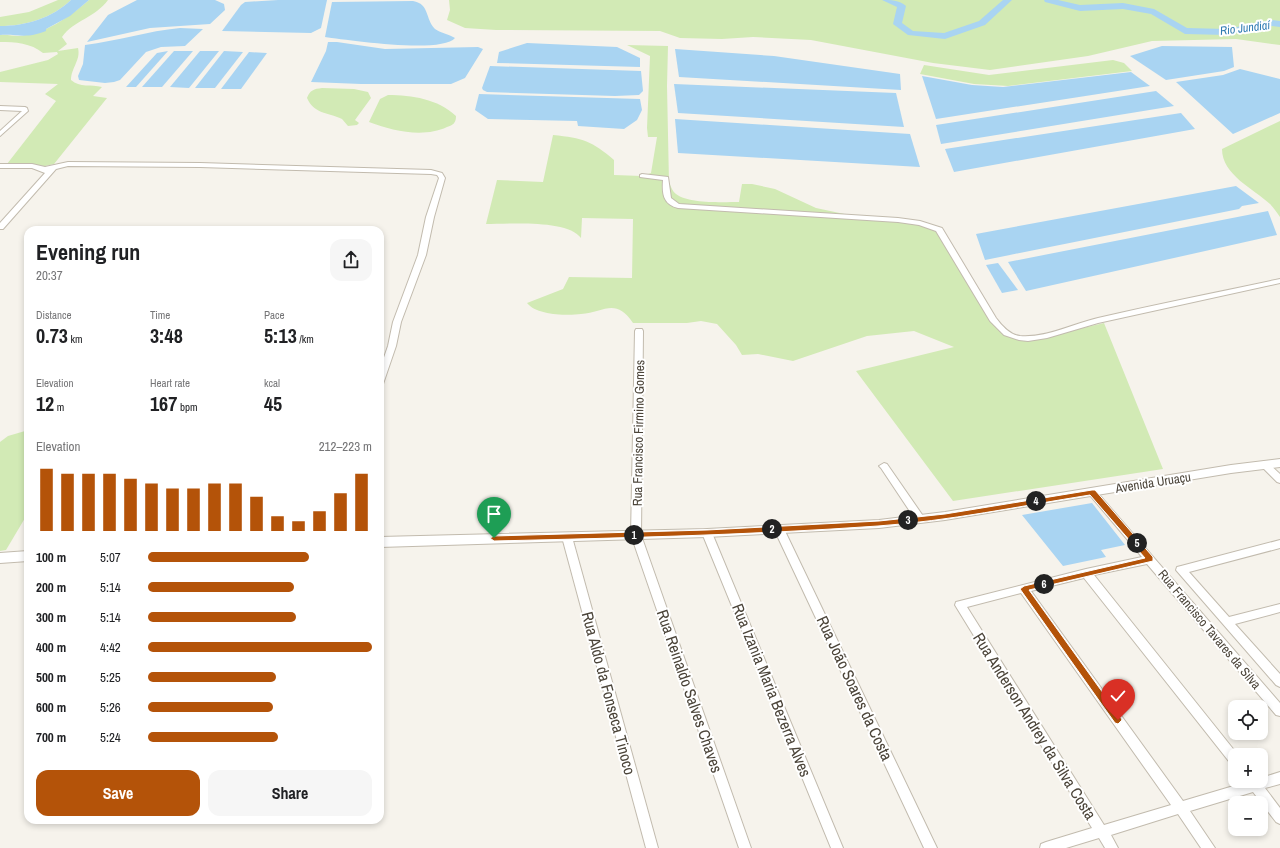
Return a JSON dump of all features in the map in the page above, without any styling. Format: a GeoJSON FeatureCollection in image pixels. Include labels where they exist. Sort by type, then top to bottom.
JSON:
{"type":"FeatureCollection","features":[{"type":"Feature","properties":{"kind":"street"},"geometry":{"type":"LineString","coordinates":[[0,108],[25,109],[25,111],[0,134]]}},
{"type":"Feature","properties":{"kind":"street"},"geometry":{"type":"LineString","coordinates":[[0,227],[47,170],[56,165],[200,165],[431,172],[442,176],[430,217],[422,255],[397,322],[392,346],[384,370]]}},
{"type":"Feature","properties":{"kind":"street"},"geometry":{"type":"LineString","coordinates":[[0,166],[38,167],[47,170]]}},
{"type":"Feature","properties":{"kind":"street"},"geometry":{"type":"LineString","coordinates":[[642,176],[666,178],[666,196],[671,203],[678,206],[920,223],[931,226],[939,230],[997,324],[1007,333],[1018,338],[1045,335],[1094,322],[1280,281]]}},
{"type":"Feature","properties":{"kind":"street","name":"Rua Francisco Firmino Gomes"},"geometry":{"type":"LineString","coordinates":[[636,535],[639,331]]}},
{"type":"Feature","properties":{"kind":"street","name":"Avenida Uruaçu"},"geometry":{"type":"LineString","coordinates":[[384,542],[636,535],[840,527],[920,519],[1264,464],[1280,463]]}},
{"type":"Feature","properties":{"kind":"street"},"geometry":{"type":"LineString","coordinates":[[1264,464],[1280,480]]}},
{"type":"Feature","properties":{"kind":"street"},"geometry":{"type":"LineString","coordinates":[[884,466],[920,519]]}},
{"type":"Feature","properties":{"kind":"street","name":"Rua Francisco Tavares da Silva"},"geometry":{"type":"LineString","coordinates":[[1092,492],[1280,711]]}},
{"type":"Feature","properties":{"kind":"street","name":"Rua João Soares da Costa"},"geometry":{"type":"LineString","coordinates":[[779,529],[931,848]]}},
{"type":"Feature","properties":{"kind":"street","name":"Rua Izania Maria Bezerra Alves"},"geometry":{"type":"LineString","coordinates":[[707,532],[837,848]]}},
{"type":"Feature","properties":{"kind":"street","name":"Rua Reinaldo Salves Chaves"},"geometry":{"type":"LineString","coordinates":[[636,535],[744,848]]}},
{"type":"Feature","properties":{"kind":"street","name":"Rua Aldo da Fonseca Tinoco"},"geometry":{"type":"LineString","coordinates":[[567,537],[652,848]]}},
{"type":"Feature","properties":{"kind":"street"},"geometry":{"type":"LineString","coordinates":[[1279,680],[1182,571],[1182,569],[1280,544]]}},
{"type":"Feature","properties":{"kind":"street"},"geometry":{"type":"LineString","coordinates":[[0,558],[24,556]]}},
{"type":"Feature","properties":{"kind":"street"},"geometry":{"type":"LineString","coordinates":[[1151,559],[1086,573],[1024,589],[1209,848]]}},
{"type":"Feature","properties":{"kind":"street"},"geometry":{"type":"LineString","coordinates":[[1086,573],[1228,751]]}},
{"type":"Feature","properties":{"kind":"street","name":"Rua Anderson Andrey da Silva Costa"},"geometry":{"type":"LineString","coordinates":[[1024,589],[960,604],[960,607],[1112,848]]}},
{"type":"Feature","properties":{"kind":"street"},"geometry":{"type":"LineString","coordinates":[[1227,622],[1280,608]]}},
{"type":"Feature","properties":{"kind":"street"},"geometry":{"type":"LineString","coordinates":[[1268,780],[1280,778]]}},
{"type":"Feature","properties":{"kind":"street"},"geometry":{"type":"LineString","coordinates":[[1046,848],[1180,808],[1238,788]]}},
{"type":"Feature","properties":{"kind":"street"},"geometry":{"type":"LineString","coordinates":[[1257,788],[1280,818]]}},
{"type":"Feature","properties":{"kind":"green space"},"geometry":{"type":"Polygon","coordinates":[[[58,0],[71,0],[56,12],[38,20],[10,26],[0,26],[0,17],[29,12],[58,0]]]}},
{"type":"Feature","properties":{"kind":"green space"},"geometry":{"type":"Polygon","coordinates":[[[89,0],[108,0],[97,11],[72,27],[62,37],[67,44],[58,51],[78,48],[79,52],[71,80],[82,85],[102,87],[93,96],[107,98],[54,164],[45,166],[7,164],[56,101],[45,94],[58,84],[0,82],[0,72],[48,60],[58,54],[57,52],[43,53],[33,47],[23,44],[0,42],[0,35],[18,36],[38,32],[56,24],[89,0]]]}},
{"type":"Feature","properties":{"kind":"green space"},"geometry":{"type":"Polygon","coordinates":[[[449,0],[1280,0],[1280,45],[1236,39],[1152,41],[1088,56],[990,70],[933,63],[811,40],[753,37],[722,39],[680,38],[660,31],[496,30],[465,28],[447,20],[450,10],[449,0]]]}},
{"type":"Feature","properties":{"kind":"green space"},"geometry":{"type":"Polygon","coordinates":[[[627,45],[668,46],[667,86],[669,183],[676,194],[697,201],[739,202],[742,184],[752,184],[775,189],[816,208],[868,219],[920,223],[939,230],[993,319],[1017,340],[1027,341],[1104,323],[1163,469],[953,501],[856,371],[954,347],[914,331],[867,336],[793,361],[758,354],[742,355],[736,345],[717,324],[701,321],[687,323],[633,323],[621,310],[615,308],[568,315],[552,314],[531,307],[527,303],[563,289],[569,277],[632,278],[633,219],[582,218],[581,238],[574,232],[551,225],[522,223],[486,224],[497,180],[543,182],[553,135],[580,139],[599,148],[614,160],[614,175],[642,176],[651,173],[657,137],[648,137],[647,128],[650,56],[627,45]]]}},
{"type":"Feature","properties":{"kind":"green space"},"geometry":{"type":"Polygon","coordinates":[[[1113,60],[1124,63],[1132,71],[1008,86],[974,84],[920,74],[924,65],[989,75],[1113,60]]]}},
{"type":"Feature","properties":{"kind":"green space"},"geometry":{"type":"Polygon","coordinates":[[[322,88],[354,89],[368,92],[371,98],[355,120],[359,123],[357,125],[348,126],[342,119],[317,110],[313,107],[307,98],[308,95],[313,90],[322,88]]]}},
{"type":"Feature","properties":{"kind":"green space"},"geometry":{"type":"Polygon","coordinates":[[[388,95],[415,97],[433,102],[449,110],[456,116],[454,123],[438,130],[418,133],[388,128],[369,122],[380,99],[388,95]]]}},
{"type":"Feature","properties":{"kind":"green space"},"geometry":{"type":"Polygon","coordinates":[[[1280,121],[1280,217],[1270,204],[1233,174],[1223,158],[1222,149],[1280,121]]]}},
{"type":"Feature","properties":{"kind":"green space"},"geometry":{"type":"Polygon","coordinates":[[[24,431],[24,520],[6,550],[0,551],[0,442],[8,436],[24,431]]]}},
{"type":"Feature","properties":{"kind":"water"},"geometry":{"type":"Polygon","coordinates":[[[71,0],[89,0],[70,16],[46,29],[46,31],[28,36],[0,35],[0,26],[29,23],[38,20],[56,12],[71,0]]]}},
{"type":"Feature","properties":{"kind":"water"},"geometry":{"type":"Polygon","coordinates":[[[137,0],[215,0],[224,4],[225,10],[210,24],[150,28],[87,42],[108,15],[137,0]]]}},
{"type":"Feature","properties":{"kind":"water"},"geometry":{"type":"Polygon","coordinates":[[[327,0],[321,28],[311,33],[222,31],[241,5],[245,2],[327,0]]]}},
{"type":"Feature","properties":{"kind":"water"},"geometry":{"type":"Polygon","coordinates":[[[413,1],[422,5],[435,29],[455,38],[447,43],[414,46],[372,43],[325,37],[332,2],[413,1]]]}},
{"type":"Feature","properties":{"kind":"water"},"geometry":{"type":"Polygon","coordinates":[[[180,28],[203,29],[185,46],[161,47],[146,52],[120,80],[105,83],[79,80],[78,76],[83,64],[85,45],[156,31],[180,28]]]}},
{"type":"Feature","properties":{"kind":"water"},"geometry":{"type":"Polygon","coordinates":[[[328,42],[385,49],[478,47],[483,49],[465,78],[451,84],[361,84],[311,82],[326,51],[328,42]]]}},
{"type":"Feature","properties":{"kind":"water"},"geometry":{"type":"Polygon","coordinates":[[[527,43],[617,47],[640,58],[640,67],[497,63],[499,52],[527,43]]]}},
{"type":"Feature","properties":{"kind":"water"},"geometry":{"type":"Polygon","coordinates":[[[1162,46],[1232,47],[1234,67],[1224,71],[1166,80],[1130,56],[1162,46]]]}},
{"type":"Feature","properties":{"kind":"water"},"geometry":{"type":"Polygon","coordinates":[[[675,49],[774,56],[900,74],[901,90],[679,77],[675,49]]]}},
{"type":"Feature","properties":{"kind":"water"},"geometry":{"type":"Polygon","coordinates":[[[168,51],[136,87],[126,87],[157,53],[168,51]]]}},
{"type":"Feature","properties":{"kind":"water"},"geometry":{"type":"Polygon","coordinates":[[[174,51],[193,51],[162,87],[142,87],[174,51]]]}},
{"type":"Feature","properties":{"kind":"water"},"geometry":{"type":"Polygon","coordinates":[[[200,51],[219,51],[189,88],[170,87],[200,51]]]}},
{"type":"Feature","properties":{"kind":"water"},"geometry":{"type":"Polygon","coordinates":[[[224,51],[243,52],[215,88],[195,88],[224,51]]]}},
{"type":"Feature","properties":{"kind":"water"},"geometry":{"type":"Polygon","coordinates":[[[249,52],[267,53],[241,89],[221,89],[249,52]]]}},
{"type":"Feature","properties":{"kind":"water"},"geometry":{"type":"Polygon","coordinates":[[[490,66],[641,71],[643,91],[639,95],[615,96],[487,92],[482,88],[490,66]]]}},
{"type":"Feature","properties":{"kind":"water"},"geometry":{"type":"Polygon","coordinates":[[[1240,69],[1280,79],[1280,113],[1233,134],[1176,82],[1223,75],[1240,69]]]}},
{"type":"Feature","properties":{"kind":"water"},"geometry":{"type":"Polygon","coordinates":[[[1131,72],[1150,86],[936,119],[922,76],[972,85],[1003,87],[1131,72]]]}},
{"type":"Feature","properties":{"kind":"water"},"geometry":{"type":"Polygon","coordinates":[[[674,84],[896,93],[904,127],[678,113],[674,84]]]}},
{"type":"Feature","properties":{"kind":"water"},"geometry":{"type":"Polygon","coordinates":[[[1156,91],[1174,106],[941,144],[936,125],[1156,91]]]}},
{"type":"Feature","properties":{"kind":"water"},"geometry":{"type":"Polygon","coordinates":[[[479,94],[640,99],[642,110],[637,120],[624,129],[578,126],[577,121],[488,119],[475,110],[479,94]]]}},
{"type":"Feature","properties":{"kind":"water"},"geometry":{"type":"Polygon","coordinates":[[[1181,113],[1195,129],[954,172],[945,149],[1181,113]]]}},
{"type":"Feature","properties":{"kind":"water"},"geometry":{"type":"Polygon","coordinates":[[[675,119],[910,134],[920,167],[678,153],[675,119]]]}},
{"type":"Feature","properties":{"kind":"water"},"geometry":{"type":"Polygon","coordinates":[[[1236,186],[1259,203],[1242,206],[1239,209],[985,260],[976,234],[1236,186]]]}},
{"type":"Feature","properties":{"kind":"water"},"geometry":{"type":"Polygon","coordinates":[[[1268,211],[1277,235],[1026,291],[1008,262],[1268,211]]]}},
{"type":"Feature","properties":{"kind":"water"},"geometry":{"type":"Polygon","coordinates":[[[998,263],[1018,290],[1002,293],[986,265],[998,263]]]}},
{"type":"Feature","properties":{"kind":"water"},"geometry":{"type":"Polygon","coordinates":[[[1092,503],[1125,545],[1101,550],[1106,557],[1063,566],[1022,515],[1092,503]]]}},
{"type":"Feature","properties":{"kind":"waterway","name":"Rio Jundiaí"},"geometry":{"type":"LineString","coordinates":[[886,0],[902,6],[897,24],[911,33],[945,36],[982,23],[1008,0]]}},
{"type":"Feature","properties":{"kind":"waterway","name":"Rio Jundiaí"},"geometry":{"type":"LineString","coordinates":[[1048,0],[1080,8],[1123,6],[1154,12],[1185,31],[1226,32],[1272,23],[1280,24]]}},
{"type":"Feature","properties":{"kind":"route"},"geometry":{"type":"LineString","coordinates":[[494,538],[636,535],[840,527],[945,516],[1092,492],[1151,559],[1086,573],[1024,589],[1118,720]]}}]}
